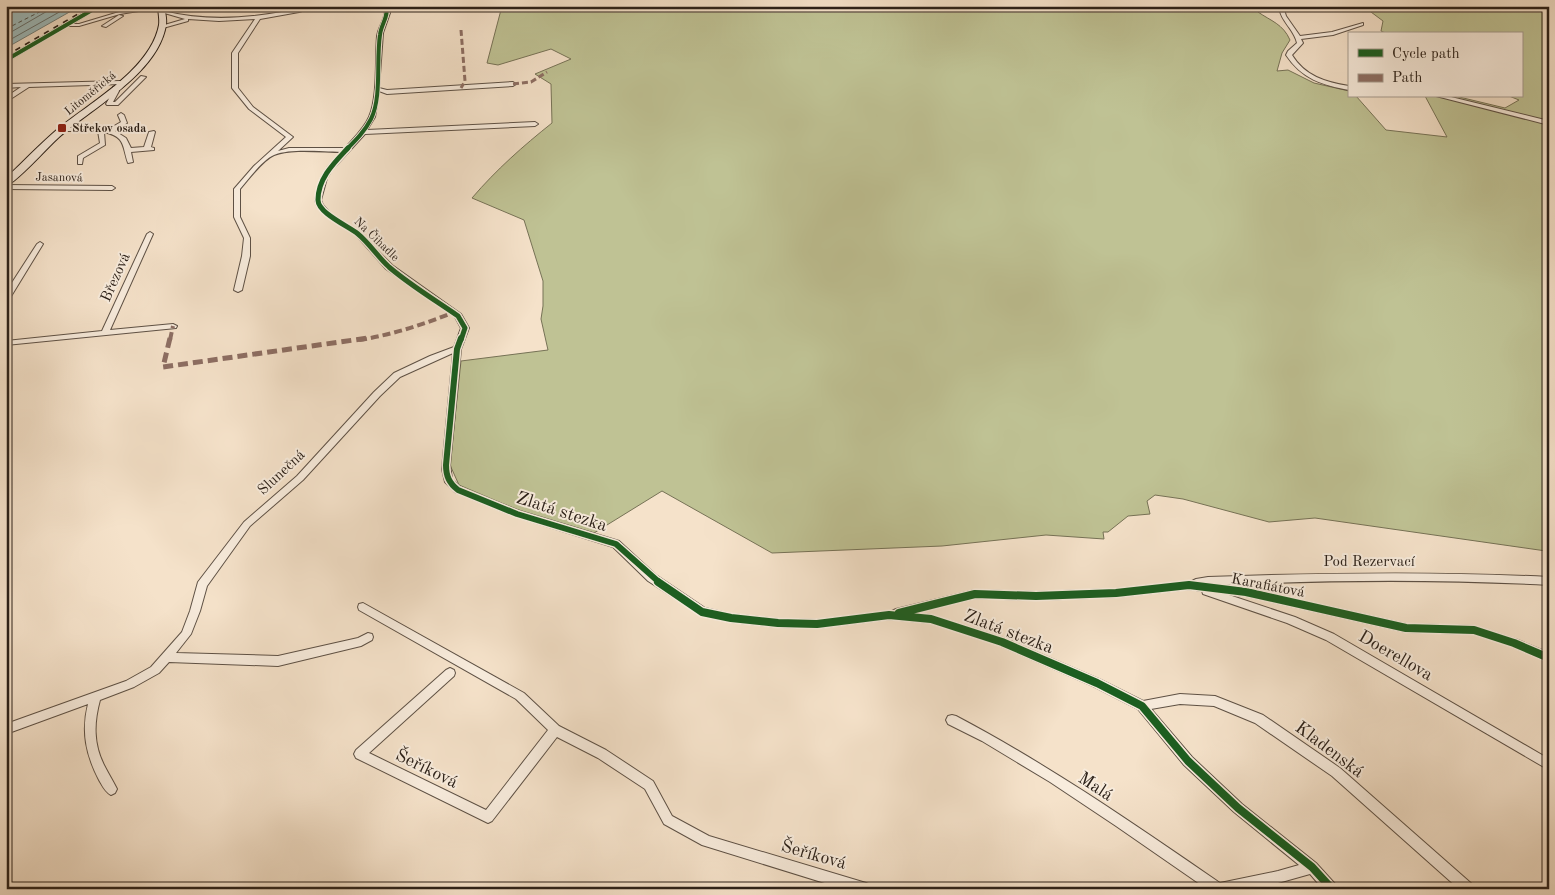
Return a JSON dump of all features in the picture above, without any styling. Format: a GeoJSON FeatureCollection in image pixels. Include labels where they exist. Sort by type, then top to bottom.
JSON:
{"type":"FeatureCollection","features":[{"type":"Feature","properties":{"kind":"main road","name":"Litoměřická"},"geometry":{"type":"LineString","coordinates":[[8,180],[39,150],[118,86],[150,54],[156,45],[163,27],[161,8]]}},
{"type":"Feature","properties":{"kind":"street"},"geometry":{"type":"LineString","coordinates":[[6,60],[98,6]]}},
{"type":"Feature","properties":{"kind":"street"},"geometry":{"type":"LineString","coordinates":[[163,27],[180,21],[196,19],[258,18],[316,6]]}},
{"type":"Feature","properties":{"kind":"street","name":"Na Čihadle"},"geometry":{"type":"LineString","coordinates":[[386,6],[388,13],[380,33],[375,107],[364,132],[324,178],[318,200],[320,206],[328,214],[358,234],[389,267],[458,316],[465,328],[457,349],[446,465],[446,478],[450,484]]}},
{"type":"Feature","properties":{"kind":"street"},"geometry":{"type":"LineString","coordinates":[[1281,6],[1283,17],[1299,38],[1300,43],[1289,55],[1295,64],[1310,77],[1348,88]]}},
{"type":"Feature","properties":{"kind":"street"},"geometry":{"type":"LineString","coordinates":[[66,25],[79,25],[112,14],[161,8],[196,19]]}},
{"type":"Feature","properties":{"kind":"street"},"geometry":{"type":"LineString","coordinates":[[104,26],[132,11]]}},
{"type":"Feature","properties":{"kind":"street"},"geometry":{"type":"LineString","coordinates":[[258,18],[235,53],[235,88],[251,108],[309,149]]}},
{"type":"Feature","properties":{"kind":"street"},"geometry":{"type":"LineString","coordinates":[[1299,38],[1333,33],[1361,24]]}},
{"type":"Feature","properties":{"kind":"street"},"geometry":{"type":"LineString","coordinates":[[6,86],[118,86],[109,104],[116,104],[143,77]]}},
{"type":"Feature","properties":{"kind":"street"},"geometry":{"type":"LineString","coordinates":[[377,89],[387,92],[513,84]]}},
{"type":"Feature","properties":{"kind":"street"},"geometry":{"type":"LineString","coordinates":[[6,100],[28,85]]}},
{"type":"Feature","properties":{"kind":"street"},"geometry":{"type":"LineString","coordinates":[[1447,98],[1549,123]]}},
{"type":"Feature","properties":{"kind":"street"},"geometry":{"type":"LineString","coordinates":[[110,131],[124,123],[121,115]]}},
{"type":"Feature","properties":{"kind":"street"},"geometry":{"type":"LineString","coordinates":[[364,132],[535,124]]}},
{"type":"Feature","properties":{"kind":"street"},"geometry":{"type":"LineString","coordinates":[[64,129],[101,130],[118,134],[124,139],[130,162]]}},
{"type":"Feature","properties":{"kind":"street"},"geometry":{"type":"LineString","coordinates":[[80,163],[80,157],[102,144],[101,130]]}},
{"type":"Feature","properties":{"kind":"street"},"geometry":{"type":"LineString","coordinates":[[127,150],[150,149],[152,132]]}},
{"type":"Feature","properties":{"kind":"street"},"geometry":{"type":"LineString","coordinates":[[238,290],[246,256],[247,238],[237,217],[237,189],[256,166],[290,137]]}},
{"type":"Feature","properties":{"kind":"street"},"geometry":{"type":"LineString","coordinates":[[270,155],[289,150],[348,150]]}},
{"type":"Feature","properties":{"kind":"street","name":"Jasanová"},"geometry":{"type":"LineString","coordinates":[[6,188],[112,188]]}},
{"type":"Feature","properties":{"kind":"street","name":"Březová"},"geometry":{"type":"LineString","coordinates":[[105,332],[150,234]]}},
{"type":"Feature","properties":{"kind":"street"},"geometry":{"type":"LineString","coordinates":[[6,298],[40,244]]}},
{"type":"Feature","properties":{"kind":"street"},"geometry":{"type":"LineString","coordinates":[[6,344],[173,326]]}},
{"type":"Feature","properties":{"kind":"street","name":"Slunečná"},"geometry":{"type":"LineString","coordinates":[[6,729],[95,698],[130,684],[155,670],[186,634],[195,611],[202,584],[247,524],[300,478],[376,394],[397,376],[433,358],[457,349]]}},
{"type":"Feature","properties":{"kind":"street","name":"Zlatá stezka"},"geometry":{"type":"LineString","coordinates":[[450,484],[458,490],[517,514],[616,544],[652,578],[702,612],[732,618],[778,623],[817,624],[889,615],[931,619],[972,631],[1097,683],[1142,706],[1188,762],[1238,808],[1312,867],[1332,889]]}},
{"type":"Feature","properties":{"kind":"street","name":"Pod Rezervací"},"geometry":{"type":"LineString","coordinates":[[1189,585],[1208,581],[1323,576],[1483,577],[1549,581]]}},
{"type":"Feature","properties":{"kind":"street","name":"Karafiátová"},"geometry":{"type":"LineString","coordinates":[[889,615],[975,594],[1036,596],[1116,593],[1189,585],[1246,592],[1406,628],[1474,630],[1514,643],[1549,658]]}},
{"type":"Feature","properties":{"kind":"street","name":"Doerellova"},"geometry":{"type":"LineString","coordinates":[[1189,585],[1291,620],[1330,637],[1549,765]]}},
{"type":"Feature","properties":{"kind":"street","name":"Šeříková"},"geometry":{"type":"LineString","coordinates":[[363,606],[520,696],[556,730],[602,754],[649,785],[668,820],[706,841],[866,889]]}},
{"type":"Feature","properties":{"kind":"street"},"geometry":{"type":"LineString","coordinates":[[167,657],[278,661],[361,642],[368,637]]}},
{"type":"Feature","properties":{"kind":"street","name":"Šeříková"},"geometry":{"type":"LineString","coordinates":[[450,673],[360,754],[488,817],[556,730]]}},
{"type":"Feature","properties":{"kind":"street"},"geometry":{"type":"LineString","coordinates":[[95,698],[91,712],[91,751],[111,790]]}},
{"type":"Feature","properties":{"kind":"street","name":"Kladenská"},"geometry":{"type":"LineString","coordinates":[[1142,706],[1180,699],[1215,701],[1259,719],[1336,772],[1469,889]]}},
{"type":"Feature","properties":{"kind":"street","name":"Malá"},"geometry":{"type":"LineString","coordinates":[[952,720],[993,740],[1219,889]]}},
{"type":"Feature","properties":{"kind":"street"},"geometry":{"type":"LineString","coordinates":[[1219,889],[1278,877],[1312,867]]}},
{"type":"Feature","properties":{"kind":"green space"},"geometry":{"type":"Polygon","coordinates":[[[502,6],[1267,6],[1258,12],[1280,26],[1290,40],[1282,53],[1277,71],[1288,70],[1314,83],[1348,91],[1348,98],[1358,98],[1386,130],[1447,137],[1426,98],[1463,98],[1505,108],[1519,100],[1514,98],[1522,98],[1522,32],[1383,32],[1381,31],[1383,21],[1367,9],[1375,6],[1549,6],[1549,592],[1546,551],[1315,518],[1269,522],[1183,499],[1155,495],[1147,501],[1150,514],[1128,516],[1108,532],[1103,532],[1104,539],[1046,535],[942,546],[772,553],[662,491],[594,533],[520,511],[459,485],[450,465],[461,361],[548,350],[541,319],[543,281],[524,220],[472,198],[510,159],[552,123],[551,84],[535,74],[571,59],[551,49],[498,65],[487,63],[502,6]]]}},
{"type":"Feature","properties":{"kind":"water"},"geometry":{"type":"Polygon","coordinates":[[[6,6],[80,6],[6,48],[6,6]]]}},
{"type":"Feature","properties":{"kind":"ferry route"},"geometry":{"type":"LineString","coordinates":[[6,29],[51,6]]}},
{"type":"Feature","properties":{"kind":"railway"},"geometry":{"type":"LineString","coordinates":[[6,56],[92,6]]}},
{"type":"Feature","properties":{"kind":"marked path"},"geometry":{"type":"LineString","coordinates":[[461,30],[465,81],[461,88]]}},
{"type":"Feature","properties":{"kind":"marked path"},"geometry":{"type":"LineString","coordinates":[[513,84],[531,82],[547,72]]}},
{"type":"Feature","properties":{"kind":"marked path"},"geometry":{"type":"LineString","coordinates":[[173,326],[163,367],[377,337],[426,323],[452,313]]}},
{"type":"Feature","properties":{"kind":"cycle path"},"geometry":{"type":"LineString","coordinates":[[6,60],[99,6]]}},
{"type":"Feature","properties":{"kind":"cycle path"},"geometry":{"type":"LineString","coordinates":[[386,6],[388,13],[380,33],[376,99],[372,117],[363,132],[329,169],[324,178],[318,200],[320,206],[328,214],[358,234],[389,267],[458,316],[465,328],[457,349],[446,465],[447,476],[451,485],[458,490],[517,514],[616,544],[652,578],[702,612],[731,618],[778,623],[817,624],[889,615],[931,619],[1002,642],[1097,683],[1142,706],[1188,761],[1238,808],[1312,867],[1332,889]]}},
{"type":"Feature","properties":{"kind":"cycle path"},"geometry":{"type":"LineString","coordinates":[[899,613],[975,594],[1036,596],[1116,593],[1189,585],[1246,592],[1406,628],[1474,630],[1514,643],[1549,658]]}},
{"type":"Feature","properties":{"kind":"place","name":"Střekov osada"},"geometry":{"type":"Point","coordinates":[62,128]}}]}
